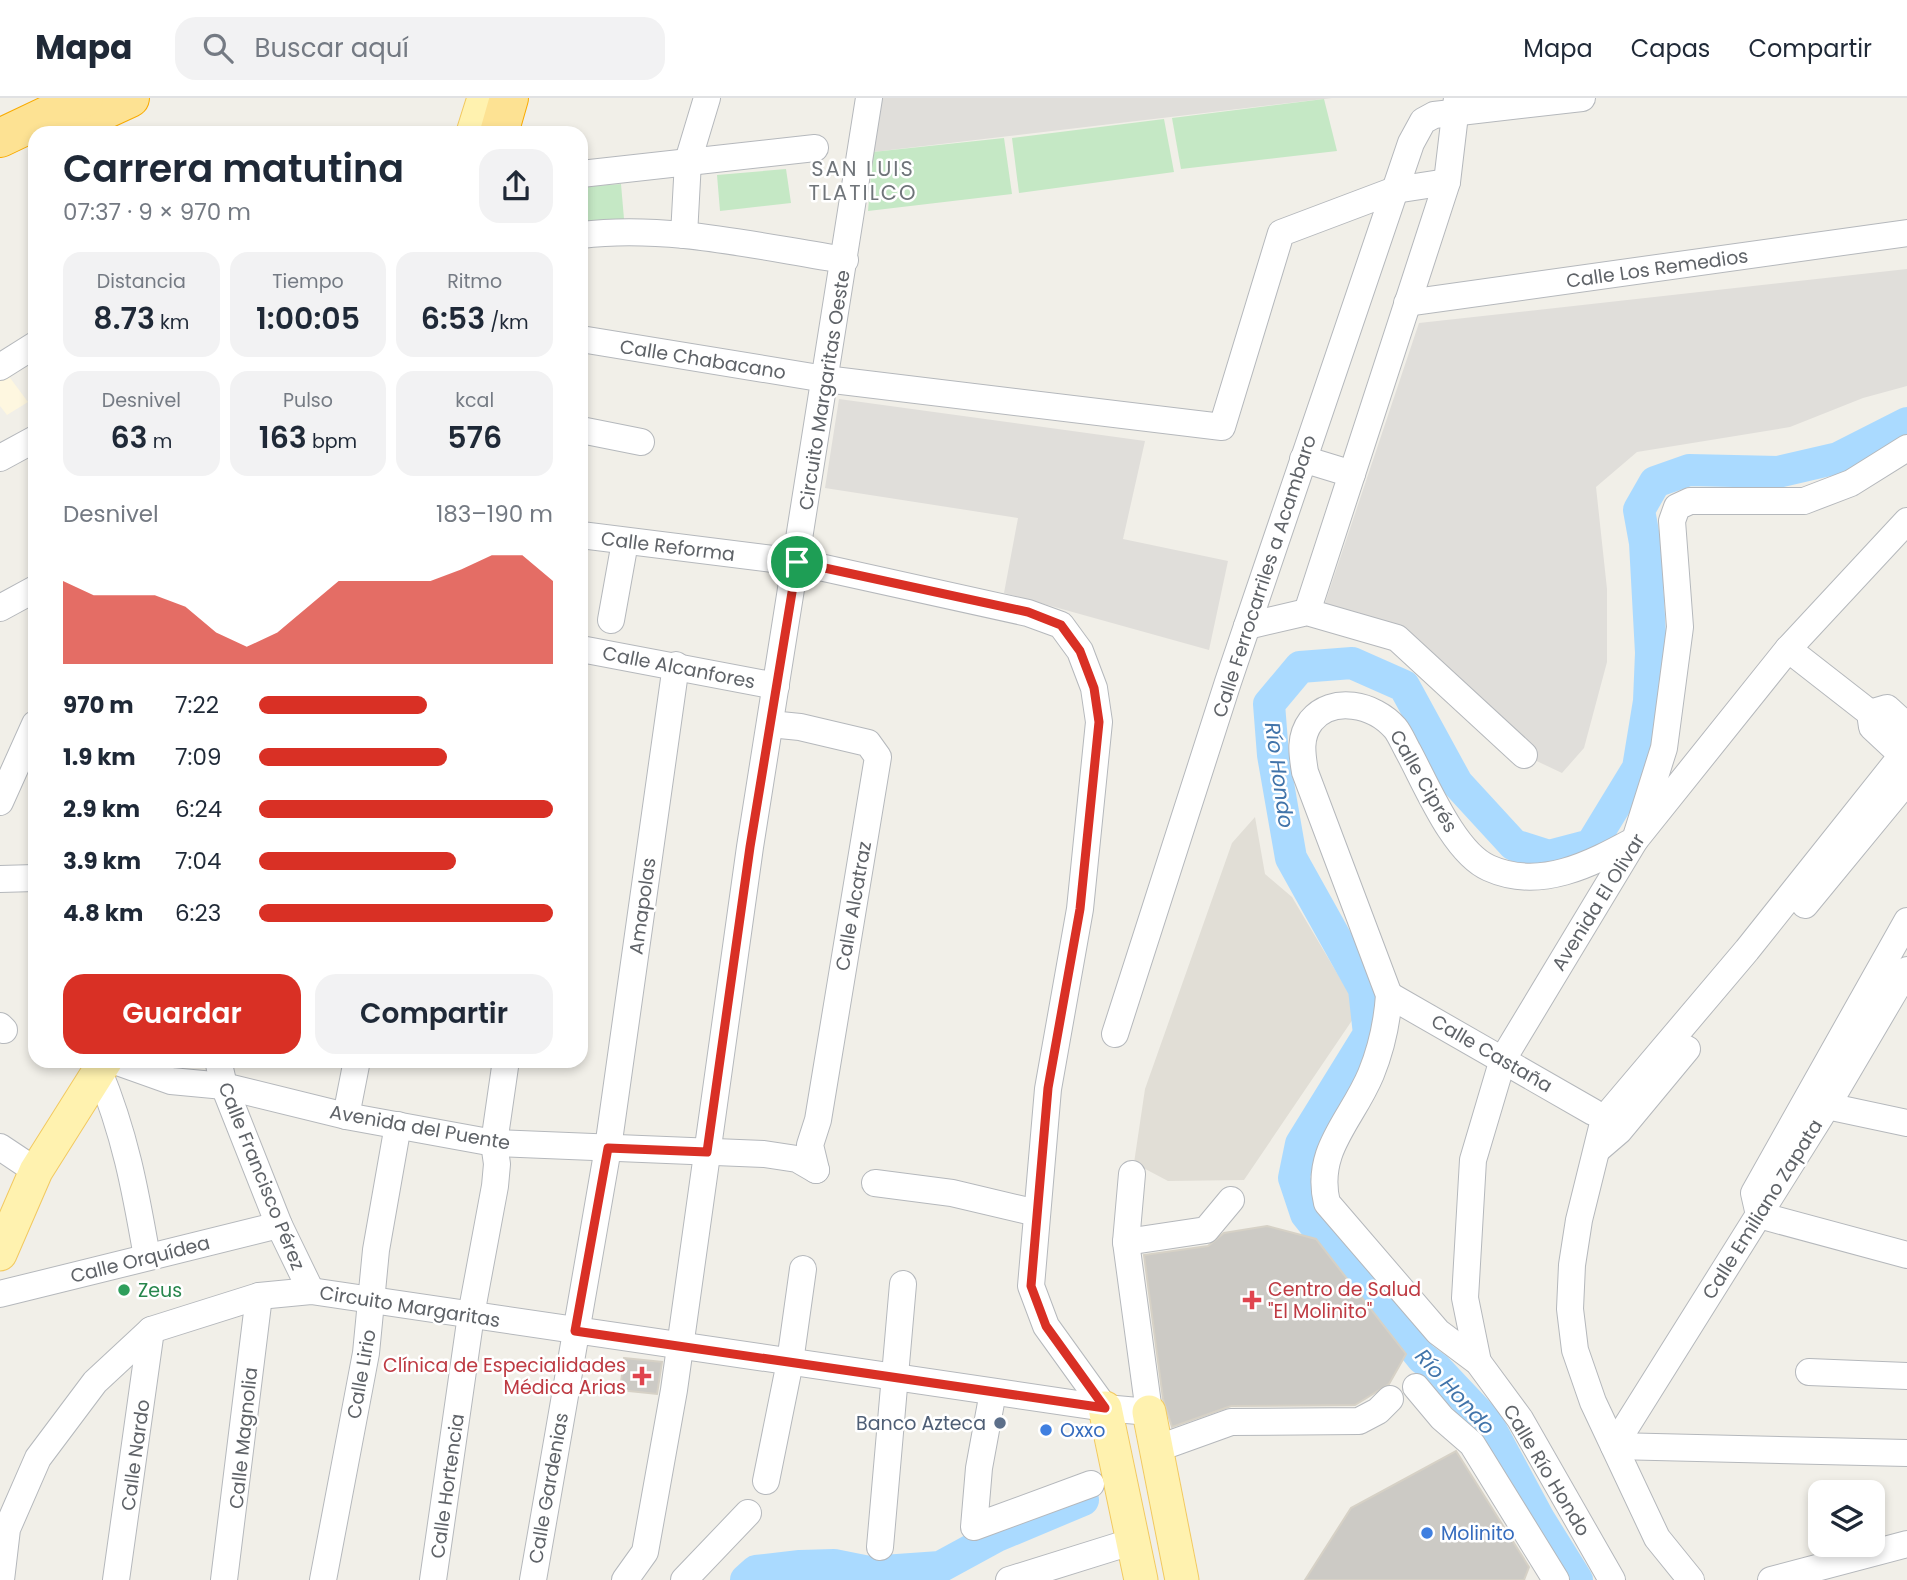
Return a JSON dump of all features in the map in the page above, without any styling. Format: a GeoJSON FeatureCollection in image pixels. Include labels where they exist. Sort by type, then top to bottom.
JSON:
{"type":"FeatureCollection","features":[{"type":"Feature","properties":{"kind":"highway"},"geometry":{"type":"LineString","coordinates":[[0,138],[83,98]]}},
{"type":"Feature","properties":{"kind":"highway"},"geometry":{"type":"LineString","coordinates":[[69,126],[130,98]]}},
{"type":"Feature","properties":{"kind":"highway"},"geometry":{"type":"LineString","coordinates":[[501,126],[509,98]]}},
{"type":"Feature","properties":{"kind":"highway"},"geometry":{"type":"LineString","coordinates":[[0,147],[28,141]]}},
{"type":"Feature","properties":{"kind":"main road"},"geometry":{"type":"LineString","coordinates":[[475,126],[484,98]]}},
{"type":"Feature","properties":{"kind":"main road"},"geometry":{"type":"LineString","coordinates":[[0,1254],[36,1171],[102,1068]]}},
{"type":"Feature","properties":{"kind":"main road"},"geometry":{"type":"LineString","coordinates":[[1105,1408],[1141,1580]]}},
{"type":"Feature","properties":{"kind":"main road"},"geometry":{"type":"LineString","coordinates":[[1149,1412],[1156,1449],[1175,1490],[1182,1580]]}},
{"type":"Feature","properties":{"kind":"street"},"geometry":{"type":"LineString","coordinates":[[684,235],[688,161],[707,98]]}},
{"type":"Feature","properties":{"kind":"street","name":"Circuito Margaritas Oeste"},"geometry":{"type":"LineString","coordinates":[[680,1346],[770,724],[830,379],[869,98]]}},
{"type":"Feature","properties":{"kind":"street"},"geometry":{"type":"LineString","coordinates":[[1307,612],[1447,183],[1456,106],[1582,98]]}},
{"type":"Feature","properties":{"kind":"street","name":"Calle Ferrocarriles a Acambaro"},"geometry":{"type":"LineString","coordinates":[[1115,1034],[1303,459],[1395,190],[1423,121],[1456,106]]}},
{"type":"Feature","properties":{"kind":"street"},"geometry":{"type":"LineString","coordinates":[[588,173],[815,148]]}},
{"type":"Feature","properties":{"kind":"street"},"geometry":{"type":"LineString","coordinates":[[1395,190],[1447,183]]}},
{"type":"Feature","properties":{"kind":"street","name":"Calle Chabacano"},"geometry":{"type":"LineString","coordinates":[[588,340],[830,379],[1222,427],[1281,233],[1395,190]]}},
{"type":"Feature","properties":{"kind":"street"},"geometry":{"type":"LineString","coordinates":[[588,234],[607,232],[684,235],[845,260]]}},
{"type":"Feature","properties":{"kind":"street","name":"Calle Los Remedios"},"geometry":{"type":"LineString","coordinates":[[1407,303],[1907,233]]}},
{"type":"Feature","properties":{"kind":"street"},"geometry":{"type":"LineString","coordinates":[[0,367],[28,349]]}},
{"type":"Feature","properties":{"kind":"street"},"geometry":{"type":"LineString","coordinates":[[588,431],[641,442]]}},
{"type":"Feature","properties":{"kind":"street"},"geometry":{"type":"LineString","coordinates":[[0,458],[28,443]]}},
{"type":"Feature","properties":{"kind":"street"},"geometry":{"type":"LineString","coordinates":[[1635,840],[1664,748],[1681,627],[1672,521],[1678,507],[1690,502],[1804,501],[1851,483],[1907,448]]}},
{"type":"Feature","properties":{"kind":"street"},"geometry":{"type":"LineString","coordinates":[[1303,459],[1352,474]]}},
{"type":"Feature","properties":{"kind":"street","name":"Avenida El Olivar"},"geometry":{"type":"LineString","coordinates":[[1478,1362],[1465,1298],[1473,1160],[1503,1059],[1635,840],[1788,649],[1907,522]]}},
{"type":"Feature","properties":{"kind":"street","name":"Calle Reforma"},"geometry":{"type":"LineString","coordinates":[[588,536],[797,562],[1028,612],[1061,625],[1080,651],[1094,688],[1099,722],[1080,909],[1048,1088],[1031,1286],[1046,1326],[1105,1408]]}},
{"type":"Feature","properties":{"kind":"street"},"geometry":{"type":"LineString","coordinates":[[611,620],[625,542]]}},
{"type":"Feature","properties":{"kind":"street"},"geometry":{"type":"LineString","coordinates":[[0,608],[28,593]]}},
{"type":"Feature","properties":{"kind":"street"},"geometry":{"type":"LineString","coordinates":[[1248,626],[1307,612],[1397,638],[1524,755]]}},
{"type":"Feature","properties":{"kind":"street"},"geometry":{"type":"LineString","coordinates":[[1691,1580],[1657,1538],[1614,1446],[1575,1350],[1570,1309],[1572,1265],[1579,1220],[1604,1119],[1747,950],[1905,752],[1872,727],[1870,713],[1788,649]]}},
{"type":"Feature","properties":{"kind":"street","name":"Calle Alcanfores"},"geometry":{"type":"LineString","coordinates":[[588,650],[776,686]]}},
{"type":"Feature","properties":{"kind":"street","name":"Amapolas"},"geometry":{"type":"LineString","coordinates":[[608,1148],[677,665]]}},
{"type":"Feature","properties":{"kind":"street","name":"Calle Ciprés"},"geometry":{"type":"LineString","coordinates":[[1478,1362],[1438,1332],[1327,1203],[1322,1184],[1324,1163],[1370,1076],[1385,1034],[1389,995],[1304,772],[1301,747],[1309,724],[1323,707],[1342,704],[1367,709],[1395,727],[1460,844],[1487,868],[1515,875],[1544,877],[1590,864],[1635,840]]}},
{"type":"Feature","properties":{"kind":"street"},"geometry":{"type":"LineString","coordinates":[[1870,713],[1887,708],[1907,726]]}},
{"type":"Feature","properties":{"kind":"street","name":"Calle Alcatraz"},"geometry":{"type":"LineString","coordinates":[[770,724],[800,727],[868,743],[878,757],[820,1108],[810,1145],[816,1170]]}},
{"type":"Feature","properties":{"kind":"street"},"geometry":{"type":"LineString","coordinates":[[0,802],[26,764]]}},
{"type":"Feature","properties":{"kind":"street"},"geometry":{"type":"LineString","coordinates":[[1598,1149],[1619,1131],[1907,781]]}},
{"type":"Feature","properties":{"kind":"street"},"geometry":{"type":"LineString","coordinates":[[0,879],[28,878]]}},
{"type":"Feature","properties":{"kind":"street"},"geometry":{"type":"LineString","coordinates":[[1907,921],[1754,1193],[1759,1215],[1907,1255]]}},
{"type":"Feature","properties":{"kind":"street","name":"Calle Emiliano Zapata"},"geometry":{"type":"LineString","coordinates":[[1614,1446],[1827,1105],[1907,970]]}},
{"type":"Feature","properties":{"kind":"street","name":"Calle Castaña"},"geometry":{"type":"LineString","coordinates":[[1389,995],[1593,1112]]}},
{"type":"Feature","properties":{"kind":"street"},"geometry":{"type":"LineString","coordinates":[[106,1068],[130,1158],[147,1257]]}},
{"type":"Feature","properties":{"kind":"street","name":"Avenida del Puente"},"geometry":{"type":"LineString","coordinates":[[124,1068],[171,1080],[221,1073],[345,1116],[494,1143],[764,1154],[796,1159],[816,1170]]}},
{"type":"Feature","properties":{"kind":"street"},"geometry":{"type":"LineString","coordinates":[[345,1116],[355,1068]]}},
{"type":"Feature","properties":{"kind":"street","name":"Calle Hortencia"},"geometry":{"type":"LineString","coordinates":[[433,1580],[471,1315],[495,1186],[497,1164],[494,1143],[505,1068]]}},
{"type":"Feature","properties":{"kind":"street","name":"Calle Francisco Pérez"},"geometry":{"type":"LineString","coordinates":[[221,1073],[279,1225],[311,1291]]}},
{"type":"Feature","properties":{"kind":"street"},"geometry":{"type":"LineString","coordinates":[[1827,1105],[1907,1124]]}},
{"type":"Feature","properties":{"kind":"street","name":"Calle Lirio"},"geometry":{"type":"LineString","coordinates":[[323,1580],[373,1300],[376,1250],[398,1125]]}},
{"type":"Feature","properties":{"kind":"street"},"geometry":{"type":"LineString","coordinates":[[0,1147],[36,1171]]}},
{"type":"Feature","properties":{"kind":"street","name":"Calle Gardenias"},"geometry":{"type":"LineString","coordinates":[[533,1580],[608,1148]]}},
{"type":"Feature","properties":{"kind":"street"},"geometry":{"type":"LineString","coordinates":[[1132,1174],[1126,1242],[1149,1412]]}},
{"type":"Feature","properties":{"kind":"street"},"geometry":{"type":"LineString","coordinates":[[875,1183],[952,1193],[1037,1213]]}},
{"type":"Feature","properties":{"kind":"street"},"geometry":{"type":"LineString","coordinates":[[1126,1242],[1206,1230],[1231,1200]]}},
{"type":"Feature","properties":{"kind":"street","name":"Calle Orquídea"},"geometry":{"type":"LineString","coordinates":[[0,1294],[279,1225]]}},
{"type":"Feature","properties":{"kind":"street"},"geometry":{"type":"LineString","coordinates":[[766,1481],[790,1362],[803,1269]]}},
{"type":"Feature","properties":{"kind":"street"},"geometry":{"type":"LineString","coordinates":[[880,1547],[904,1284]]}},
{"type":"Feature","properties":{"kind":"street","name":"Circuito Margaritas"},"geometry":{"type":"LineString","coordinates":[[1,1580],[7,1529],[37,1458],[95,1382],[151,1330],[259,1296],[311,1291],[895,1378],[1149,1412]]}},
{"type":"Feature","properties":{"kind":"street","name":"Calle Magnolia"},"geometry":{"type":"LineString","coordinates":[[224,1580],[259,1296]]}},
{"type":"Feature","properties":{"kind":"street","name":"Calle Nardo"},"geometry":{"type":"LineString","coordinates":[[116,1580],[151,1330]]}},
{"type":"Feature","properties":{"kind":"street"},"geometry":{"type":"LineString","coordinates":[[625,1580],[645,1552],[680,1346]]}},
{"type":"Feature","properties":{"kind":"street","name":"Calle Río Hondo"},"geometry":{"type":"LineString","coordinates":[[1478,1362],[1520,1419],[1612,1580]]}},
{"type":"Feature","properties":{"kind":"street"},"geometry":{"type":"LineString","coordinates":[[1809,1372],[1907,1376]]}},
{"type":"Feature","properties":{"kind":"street"},"geometry":{"type":"LineString","coordinates":[[1416,1387],[1442,1418],[1472,1444],[1556,1580]]}},
{"type":"Feature","properties":{"kind":"street"},"geometry":{"type":"LineString","coordinates":[[993,1392],[979,1468],[974,1527],[1091,1484]]}},
{"type":"Feature","properties":{"kind":"street"},"geometry":{"type":"LineString","coordinates":[[1156,1449],[1231,1422],[1359,1421],[1378,1411],[1390,1399]]}},
{"type":"Feature","properties":{"kind":"street"},"geometry":{"type":"LineString","coordinates":[[1614,1446],[1907,1453]]}},
{"type":"Feature","properties":{"kind":"street"},"geometry":{"type":"LineString","coordinates":[[684,1580],[748,1513]]}},
{"type":"Feature","properties":{"kind":"street"},"geometry":{"type":"LineString","coordinates":[[1009,1580],[1134,1541]]}},
{"type":"Feature","properties":{"kind":"street"},"geometry":{"type":"LineString","coordinates":[[1771,1580],[1907,1544]]}},
{"type":"Feature","properties":{"kind":"shaded area"},"geometry":{"type":"Polygon","coordinates":[[[881,98],[1332,98],[873,152],[881,98]]]}},
{"type":"Feature","properties":{"kind":"shaded area"},"geometry":{"type":"Polygon","coordinates":[[[1907,269],[1907,386],[1863,398],[1790,427],[1637,452],[1596,487],[1607,589],[1607,662],[1584,748],[1562,773],[1524,755],[1476,698],[1323,609],[1419,323],[1907,269]]]}},
{"type":"Feature","properties":{"kind":"shaded area"},"geometry":{"type":"Polygon","coordinates":[[[5,371],[28,402],[7,415],[0,406],[0,374],[5,371]]]}},
{"type":"Feature","properties":{"kind":"shaded area"},"geometry":{"type":"Polygon","coordinates":[[[839,399],[1145,441],[1123,539],[1228,561],[1209,650],[1004,593],[1018,518],[825,488],[839,399]]]}},
{"type":"Feature","properties":{"kind":"shaded area"},"geometry":{"type":"Polygon","coordinates":[[[1255,817],[1265,874],[1292,897],[1350,995],[1353,1019],[1244,1180],[1168,1181],[1134,1163],[1145,1089],[1232,843],[1255,817]]]}},
{"type":"Feature","properties":{"kind":"green space"},"geometry":{"type":"Polygon","coordinates":[[[1324,99],[1337,151],[1181,169],[1172,118],[1324,99]]]}},
{"type":"Feature","properties":{"kind":"green space"},"geometry":{"type":"Polygon","coordinates":[[[1164,119],[1174,172],[1019,193],[1012,138],[1164,119]]]}},
{"type":"Feature","properties":{"kind":"green space"},"geometry":{"type":"Polygon","coordinates":[[[1004,138],[1012,194],[868,211],[873,152],[1004,138]]]}},
{"type":"Feature","properties":{"kind":"green space"},"geometry":{"type":"Polygon","coordinates":[[[786,169],[791,203],[720,211],[717,175],[786,169]]]}},
{"type":"Feature","properties":{"kind":"green space"},"geometry":{"type":"Polygon","coordinates":[[[621,184],[624,219],[588,222],[588,186],[621,184]]]}},
{"type":"Feature","properties":{"kind":"building","name":"Centro de Salud \"El Molinito\""},"geometry":{"type":"Polygon","coordinates":[[[1267,1226],[1316,1239],[1406,1354],[1389,1384],[1355,1405],[1231,1406],[1172,1427],[1163,1399],[1144,1255],[1208,1246],[1224,1233],[1267,1226]]]}},
{"type":"Feature","properties":{"kind":"building","name":"Clínica de Especialidades Médica Arias"},"geometry":{"type":"Polygon","coordinates":[[[624,1358],[662,1362],[657,1394],[620,1390],[624,1358]]]}},
{"type":"Feature","properties":{"kind":"building","name":"Molinito"},"geometry":{"type":"Polygon","coordinates":[[[1456,1451],[1529,1567],[1524,1580],[1305,1580],[1351,1508],[1456,1451]]]}},
{"type":"Feature","properties":{"kind":"waterway","name":"Río Hondo"},"geometry":{"type":"LineString","coordinates":[[1577,1580],[1539,1519],[1487,1422],[1437,1369],[1422,1358],[1306,1214],[1294,1178],[1301,1144],[1369,1034],[1364,989],[1291,858],[1273,755],[1269,704],[1300,667],[1352,663],[1404,686],[1457,783],[1514,845],[1549,856],[1591,845],[1638,768],[1649,701],[1651,653],[1645,543],[1639,510],[1655,482],[1689,470],[1778,472],[1838,458],[1907,423]]}},
{"type":"Feature","properties":{"kind":"waterway"},"geometry":{"type":"LineString","coordinates":[[746,1580],[756,1571],[800,1566],[834,1565],[869,1572],[940,1567],[997,1536],[1083,1500]]}},
{"type":"Feature","properties":{"kind":"place","name":"Zeus"},"geometry":{"type":"Point","coordinates":[124,1290]}},
{"type":"Feature","properties":{"kind":"place","name":"Centro de Salud \"El Molinito\""},"geometry":{"type":"Point","coordinates":[1252,1300]}},
{"type":"Feature","properties":{"kind":"place","name":"Clínica de Especialidades Médica Arias"},"geometry":{"type":"Point","coordinates":[642,1376]}},
{"type":"Feature","properties":{"kind":"place","name":"Banco Azteca"},"geometry":{"type":"Point","coordinates":[1000,1423]}},
{"type":"Feature","properties":{"kind":"place","name":"Oxxo"},"geometry":{"type":"Point","coordinates":[1046,1430]}},
{"type":"Feature","properties":{"kind":"place","name":"Molinito"},"geometry":{"type":"Point","coordinates":[1427,1533]}},
{"type":"Feature","properties":{"kind":"district","name":"SAN LUIS TLATILCO"},"geometry":{"type":"Point","coordinates":[863,181]}},
{"type":"Feature","properties":{"kind":"route"},"geometry":{"type":"LineString","coordinates":[[797,562],[1028,612],[1061,625],[1080,651],[1094,688],[1099,722],[1080,909],[1048,1088],[1031,1286],[1046,1326],[1105,1408],[575,1331],[608,1148],[707,1152],[750,847],[797,562]]}}]}
